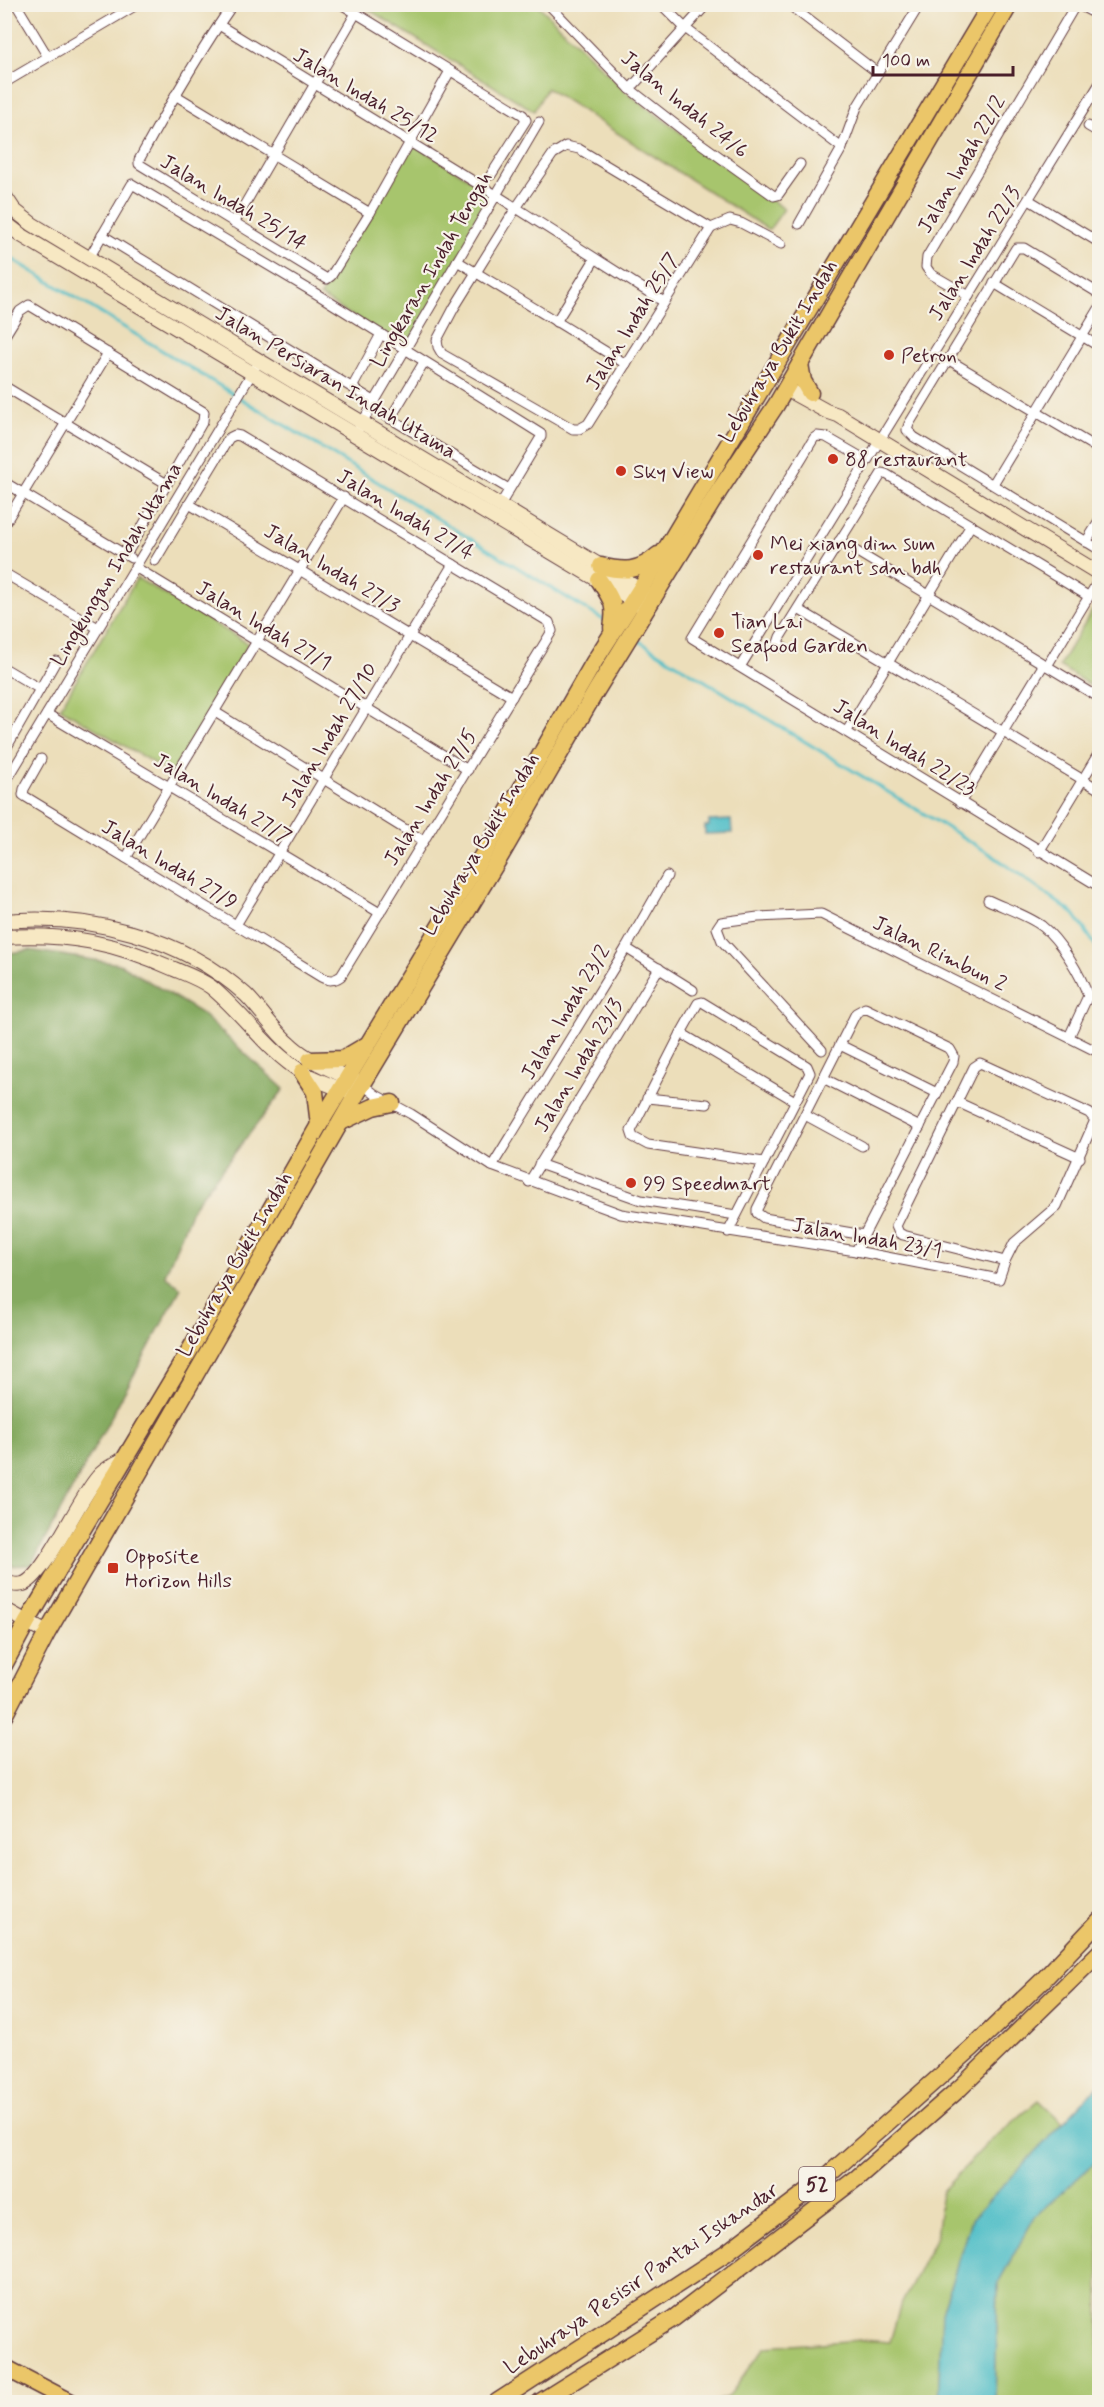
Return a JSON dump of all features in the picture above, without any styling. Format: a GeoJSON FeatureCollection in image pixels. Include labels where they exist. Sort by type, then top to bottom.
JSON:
{"type":"FeatureCollection","features":[{"type":"Feature","properties":{"kind":"highway","name":"Lebuhraya Bukit Indah"},"geometry":{"type":"LineString","coordinates":[[643,599],[667,547],[991,4]]}},
{"type":"Feature","properties":{"kind":"highway","name":"Lebuhraya Bukit Indah"},"geometry":{"type":"LineString","coordinates":[[4,1665],[319,1125],[352,1086],[501,855],[616,644],[625,617],[643,599],[776,405],[786,384],[800,364],[1010,4]]}},
{"type":"Feature","properties":{"kind":"highway"},"geometry":{"type":"LineString","coordinates":[[759,390],[786,384],[782,352]]}},
{"type":"Feature","properties":{"kind":"highway"},"geometry":{"type":"LineString","coordinates":[[776,405],[806,396],[800,364]]}},
{"type":"Feature","properties":{"kind":"highway"},"geometry":{"type":"LineString","coordinates":[[616,644],[625,617],[613,601],[600,573],[638,569],[667,547]]}},
{"type":"Feature","properties":{"kind":"highway","name":"Lebuhraya Bukit Indah"},"geometry":{"type":"LineString","coordinates":[[4,1716],[47,1633],[341,1122],[352,1086],[370,1042],[616,644]]}},
{"type":"Feature","properties":{"kind":"highway"},"geometry":{"type":"LineString","coordinates":[[319,1125],[315,1092],[306,1066],[343,1059],[370,1042]]}},
{"type":"Feature","properties":{"kind":"highway"},"geometry":{"type":"LineString","coordinates":[[341,1122],[373,1107],[392,1103]]}},
{"type":"Feature","properties":{"kind":"highway","name":"Lebuhraya Pesisir Pantai Iskandar"},"geometry":{"type":"LineString","coordinates":[[497,2403],[726,2253],[826,2177],[972,2048],[1042,1981],[1100,1920]]}},
{"type":"Feature","properties":{"kind":"highway","name":"Lebuhraya Pesisir Pantai Iskandar"},"geometry":{"type":"LineString","coordinates":[[540,2403],[674,2319],[858,2177],[960,2088],[1100,1952]]}},
{"type":"Feature","properties":{"kind":"highway"},"geometry":{"type":"LineString","coordinates":[[4,2367],[71,2403]]}},
{"type":"Feature","properties":{"kind":"highway"},"geometry":{"type":"LineString","coordinates":[[4,2379],[48,2403]]}},
{"type":"Feature","properties":{"kind":"main road","name":"Jalan Persiaran Indah Utama"},"geometry":{"type":"LineString","coordinates":[[4,195],[15,210],[32,224],[500,505],[600,573]]}},
{"type":"Feature","properties":{"kind":"main road","name":"Jalan Persiaran Indah Utama"},"geometry":{"type":"LineString","coordinates":[[4,222],[21,235],[355,435],[643,599]]}},
{"type":"Feature","properties":{"kind":"main road"},"geometry":{"type":"LineString","coordinates":[[786,384],[828,405],[838,415],[877,441],[1100,576]]}},
{"type":"Feature","properties":{"kind":"main road"},"geometry":{"type":"LineString","coordinates":[[4,921],[37,918],[84,922],[139,935],[165,944],[220,974],[248,997],[291,1045],[306,1066]]}},
{"type":"Feature","properties":{"kind":"main road"},"geometry":{"type":"LineString","coordinates":[[4,937],[37,935],[109,944],[158,962],[209,986],[237,1010],[281,1056],[352,1086]]}},
{"type":"Feature","properties":{"kind":"main road"},"geometry":{"type":"LineString","coordinates":[[4,1582],[13,1585],[23,1584],[34,1577],[48,1559],[69,1519],[99,1476],[126,1457]]}},
{"type":"Feature","properties":{"kind":"main road"},"geometry":{"type":"LineString","coordinates":[[4,1609],[47,1633]]}},
{"type":"Feature","properties":{"kind":"street"},"geometry":{"type":"LineString","coordinates":[[16,4],[48,57]]}},
{"type":"Feature","properties":{"kind":"street"},"geometry":{"type":"LineString","coordinates":[[115,4],[121,15]]}},
{"type":"Feature","properties":{"kind":"street"},"geometry":{"type":"LineString","coordinates":[[4,83],[138,4]]}},
{"type":"Feature","properties":{"kind":"street","name":"Jalan Indah 25/14"},"geometry":{"type":"LineString","coordinates":[[233,4],[175,95],[139,160],[139,164],[327,279],[370,213]]}},
{"type":"Feature","properties":{"kind":"street"},"geometry":{"type":"LineString","coordinates":[[341,4],[523,115],[526,120],[490,175]]}},
{"type":"Feature","properties":{"kind":"street","name":"Jalan Indah 24/6"},"geometry":{"type":"LineString","coordinates":[[548,4],[630,89],[774,196],[778,195],[800,164]]}},
{"type":"Feature","properties":{"kind":"street"},"geometry":{"type":"LineString","coordinates":[[661,4],[685,28],[842,148]]}},
{"type":"Feature","properties":{"kind":"street"},"geometry":{"type":"LineString","coordinates":[[630,89],[706,4]]}},
{"type":"Feature","properties":{"kind":"street"},"geometry":{"type":"LineString","coordinates":[[788,4],[878,73]]}},
{"type":"Feature","properties":{"kind":"street"},"geometry":{"type":"LineString","coordinates":[[1076,4],[1100,16]]}},
{"type":"Feature","properties":{"kind":"street","name":"Jalan Indah 22/2"},"geometry":{"type":"LineString","coordinates":[[969,296],[932,274],[926,267],[927,257],[1076,4]]}},
{"type":"Feature","properties":{"kind":"street"},"geometry":{"type":"LineString","coordinates":[[799,224],[842,148],[857,107],[918,5]]}},
{"type":"Feature","properties":{"kind":"street"},"geometry":{"type":"LineString","coordinates":[[234,223],[272,154],[356,13]]}},
{"type":"Feature","properties":{"kind":"street","name":"Jalan Indah 25/12"},"geometry":{"type":"LineString","coordinates":[[219,25],[496,195],[664,302]]}},
{"type":"Feature","properties":{"kind":"street"},"geometry":{"type":"LineString","coordinates":[[175,95],[370,213],[450,71]]}},
{"type":"Feature","properties":{"kind":"street","name":"Jalan Indah 22/3"},"geometry":{"type":"LineString","coordinates":[[740,667],[877,441],[1100,83]]}},
{"type":"Feature","properties":{"kind":"street","name":"Lingkaran Indah Tengah"},"geometry":{"type":"LineString","coordinates":[[355,435],[539,122]]}},
{"type":"Feature","properties":{"kind":"street"},"geometry":{"type":"LineString","coordinates":[[1088,126],[1100,133]]}},
{"type":"Feature","properties":{"kind":"street"},"geometry":{"type":"LineString","coordinates":[[476,272],[553,154],[566,146],[579,149],[711,228],[730,220],[741,223],[781,244]]}},
{"type":"Feature","properties":{"kind":"street"},"geometry":{"type":"LineString","coordinates":[[89,258],[132,184],[381,334],[541,434],[500,505]]}},
{"type":"Feature","properties":{"kind":"street"},"geometry":{"type":"LineString","coordinates":[[1029,200],[1100,243]]}},
{"type":"Feature","properties":{"kind":"street","name":"Jalan Indah 25/7"},"geometry":{"type":"LineString","coordinates":[[476,272],[437,340],[442,354],[573,429],[579,429],[588,424],[711,228]]}},
{"type":"Feature","properties":{"kind":"street"},"geometry":{"type":"LineString","coordinates":[[102,235],[353,386],[390,419],[509,489]]}},
{"type":"Feature","properties":{"kind":"street"},"geometry":{"type":"LineString","coordinates":[[1100,294],[1020,246],[1014,250],[909,424],[908,430],[914,437],[1100,550]]}},
{"type":"Feature","properties":{"kind":"street"},"geometry":{"type":"LineString","coordinates":[[556,322],[595,259]]}},
{"type":"Feature","properties":{"kind":"street"},"geometry":{"type":"LineString","coordinates":[[457,261],[626,364]]}},
{"type":"Feature","properties":{"kind":"street"},"geometry":{"type":"LineString","coordinates":[[994,283],[1100,347]]}},
{"type":"Feature","properties":{"kind":"street"},"geometry":{"type":"LineString","coordinates":[[4,337],[20,311],[29,305],[204,412],[203,422],[126,555]]}},
{"type":"Feature","properties":{"kind":"street"},"geometry":{"type":"LineString","coordinates":[[993,484],[1100,307]]}},
{"type":"Feature","properties":{"kind":"street"},"geometry":{"type":"LineString","coordinates":[[353,386],[381,334]]}},
{"type":"Feature","properties":{"kind":"street"},"geometry":{"type":"LineString","coordinates":[[4,525],[108,353]]}},
{"type":"Feature","properties":{"kind":"street"},"geometry":{"type":"LineString","coordinates":[[948,360],[1100,450]]}},
{"type":"Feature","properties":{"kind":"street","name":"Lingkungan Indah Utama"},"geometry":{"type":"LineString","coordinates":[[4,786],[259,361]]}},
{"type":"Feature","properties":{"kind":"street"},"geometry":{"type":"LineString","coordinates":[[390,419],[424,362]]}},
{"type":"Feature","properties":{"kind":"street"},"geometry":{"type":"LineString","coordinates":[[4,386],[167,484]]}},
{"type":"Feature","properties":{"kind":"street","name":"Jalan Indah 27/4"},"geometry":{"type":"LineString","coordinates":[[189,504],[229,438],[235,435],[344,497],[549,622],[552,631]]}},
{"type":"Feature","properties":{"kind":"street","name":"Jalan Indah 22/23"},"geometry":{"type":"LineString","coordinates":[[866,460],[826,436],[817,436],[692,638],[847,731],[1039,852],[1100,887]]}},
{"type":"Feature","properties":{"kind":"street"},"geometry":{"type":"LineString","coordinates":[[784,648],[778,643],[780,637],[882,473],[1088,596]]}},
{"type":"Feature","properties":{"kind":"street","name":"Jalan Indah 27/1"},"geometry":{"type":"LineString","coordinates":[[4,482],[126,555],[136,565],[257,642],[468,770]]}},
{"type":"Feature","properties":{"kind":"street"},"geometry":{"type":"LineString","coordinates":[[126,858],[344,497]]}},
{"type":"Feature","properties":{"kind":"street"},"geometry":{"type":"LineString","coordinates":[[155,561],[189,504]]}},
{"type":"Feature","properties":{"kind":"street","name":"Jalan Indah 27/3"},"geometry":{"type":"LineString","coordinates":[[189,504],[513,697]]}},
{"type":"Feature","properties":{"kind":"street"},"geometry":{"type":"LineString","coordinates":[[1086,542],[1100,520]]}},
{"type":"Feature","properties":{"kind":"street"},"geometry":{"type":"LineString","coordinates":[[847,731],[971,525]]}},
{"type":"Feature","properties":{"kind":"street"},"geometry":{"type":"LineString","coordinates":[[839,541],[1100,698]]}},
{"type":"Feature","properties":{"kind":"street","name":"Jalan Indah 27/10"},"geometry":{"type":"LineString","coordinates":[[236,926],[453,564]]}},
{"type":"Feature","properties":{"kind":"street"},"geometry":{"type":"LineString","coordinates":[[4,573],[98,628]]}},
{"type":"Feature","properties":{"kind":"street"},"geometry":{"type":"LineString","coordinates":[[960,803],[1100,576]]}},
{"type":"Feature","properties":{"kind":"street"},"geometry":{"type":"LineString","coordinates":[[798,609],[1100,790]]}},
{"type":"Feature","properties":{"kind":"street","name":"Jalan Indah 27/5"},"geometry":{"type":"LineString","coordinates":[[335,980],[341,976],[552,631]]}},
{"type":"Feature","properties":{"kind":"street"},"geometry":{"type":"LineString","coordinates":[[4,752],[56,661]]}},
{"type":"Feature","properties":{"kind":"street"},"geometry":{"type":"LineString","coordinates":[[4,668],[40,689]]}},
{"type":"Feature","properties":{"kind":"street"},"geometry":{"type":"LineString","coordinates":[[215,712],[424,841]]}},
{"type":"Feature","properties":{"kind":"street","name":"Jalan Indah 27/7"},"geometry":{"type":"LineString","coordinates":[[47,714],[380,913]]}},
{"type":"Feature","properties":{"kind":"street"},"geometry":{"type":"LineString","coordinates":[[1039,852],[1100,751]]}},
{"type":"Feature","properties":{"kind":"street","name":"Jalan Indah 27/9"},"geometry":{"type":"LineString","coordinates":[[41,759],[23,795],[321,977],[335,980]]}},
{"type":"Feature","properties":{"kind":"street","name":"Jalan Indah 23/2"},"geometry":{"type":"LineString","coordinates":[[492,1166],[626,948],[667,876]]}},
{"type":"Feature","properties":{"kind":"street"},"geometry":{"type":"LineString","coordinates":[[988,900],[1041,925],[1051,934],[1083,981],[1088,996],[1069,1037]]}},
{"type":"Feature","properties":{"kind":"street","name":"Jalan Rimbun 2"},"geometry":{"type":"LineString","coordinates":[[822,1050],[722,941],[717,928],[720,922],[758,917],[821,914],[1100,1053]]}},
{"type":"Feature","properties":{"kind":"street"},"geometry":{"type":"LineString","coordinates":[[626,948],[693,990]]}},
{"type":"Feature","properties":{"kind":"street","name":"Jalan Indah 23/3"},"geometry":{"type":"LineString","coordinates":[[529,1182],[659,968]]}},
{"type":"Feature","properties":{"kind":"street"},"geometry":{"type":"LineString","coordinates":[[728,1232],[810,1073],[807,1066],[702,1002],[698,1003],[647,1098],[631,1131],[633,1137],[638,1142],[648,1145],[764,1162]]}},
{"type":"Feature","properties":{"kind":"street"},"geometry":{"type":"LineString","coordinates":[[856,1251],[953,1062],[953,1052],[865,1008],[856,1013],[757,1209],[764,1218],[864,1235]]}},
{"type":"Feature","properties":{"kind":"street"},"geometry":{"type":"LineString","coordinates":[[681,1034],[795,1101]]}},
{"type":"Feature","properties":{"kind":"street"},"geometry":{"type":"LineString","coordinates":[[840,1045],[937,1093]]}},
{"type":"Feature","properties":{"kind":"street"},"geometry":{"type":"LineString","coordinates":[[980,1063],[993,1068],[1093,1116],[1094,1127],[1080,1158],[1057,1206],[1014,1243],[1005,1261],[903,1235],[896,1230],[976,1064],[980,1063]]}},
{"type":"Feature","properties":{"kind":"street"},"geometry":{"type":"LineString","coordinates":[[823,1078],[920,1127]]}},
{"type":"Feature","properties":{"kind":"street","name":"Jalan Indah 23/1"},"geometry":{"type":"LineString","coordinates":[[352,1086],[392,1103],[492,1166],[529,1182],[621,1214],[856,1251],[999,1279],[1005,1261]]}},
{"type":"Feature","properties":{"kind":"street"},"geometry":{"type":"LineString","coordinates":[[647,1098],[707,1104]]}},
{"type":"Feature","properties":{"kind":"street"},"geometry":{"type":"LineString","coordinates":[[957,1102],[1080,1158]]}},
{"type":"Feature","properties":{"kind":"street"},"geometry":{"type":"LineString","coordinates":[[805,1115],[862,1146]]}},
{"type":"Feature","properties":{"kind":"street"},"geometry":{"type":"LineString","coordinates":[[539,1164],[640,1200],[736,1215]]}},
{"type":"Feature","properties":{"kind":"green space"},"geometry":{"type":"Polygon","coordinates":[[[361,5],[538,5],[627,93],[784,209],[769,230],[547,88],[534,111],[361,5]]]}},
{"type":"Feature","properties":{"kind":"green space"},"geometry":{"type":"Polygon","coordinates":[[[411,143],[496,195],[405,349],[320,296],[411,143]]]}},
{"type":"Feature","properties":{"kind":"green space"},"geometry":{"type":"Polygon","coordinates":[[[137,578],[249,644],[172,774],[60,708],[137,578]]]}},
{"type":"Feature","properties":{"kind":"green space"},"geometry":{"type":"Polygon","coordinates":[[[1099,599],[1099,691],[1059,666],[1099,599]]]}},
{"type":"Feature","properties":{"kind":"green space"},"geometry":{"type":"Polygon","coordinates":[[[29,950],[120,964],[201,1013],[284,1089],[193,1207],[165,1275],[181,1288],[31,1565],[5,1566],[4,954],[29,950]]]}},
{"type":"Feature","properties":{"kind":"green space"},"geometry":{"type":"Polygon","coordinates":[[[1039,2100],[1063,2123],[971,2220],[942,2313],[938,2402],[715,2402],[729,2396],[765,2347],[860,2340],[890,2342],[900,2307],[936,2237],[942,2191],[987,2144],[1039,2100]]]}},
{"type":"Feature","properties":{"kind":"green space"},"geometry":{"type":"Polygon","coordinates":[[[1099,2159],[1099,2402],[995,2402],[998,2283],[1035,2216],[1099,2159]]]}},
{"type":"Feature","properties":{"kind":"water"},"geometry":{"type":"Polygon","coordinates":[[[731,820],[732,833],[705,834],[705,826],[709,826],[709,821],[731,820]]]}},
{"type":"Feature","properties":{"kind":"water"},"geometry":{"type":"Polygon","coordinates":[[[1099,2085],[1099,2159],[1035,2216],[998,2283],[995,2402],[938,2402],[942,2313],[971,2220],[1099,2085]]]}},
{"type":"Feature","properties":{"kind":"waterway"},"geometry":{"type":"LineString","coordinates":[[4,254],[607,622]]}},
{"type":"Feature","properties":{"kind":"waterway"},"geometry":{"type":"LineString","coordinates":[[634,638],[992,855],[1074,914],[1100,952]]}},
{"type":"Feature","properties":{"kind":"place","name":"Petron"},"geometry":{"type":"Point","coordinates":[889,355]}},
{"type":"Feature","properties":{"kind":"place","name":"88 restaurant"},"geometry":{"type":"Point","coordinates":[833,459]}},
{"type":"Feature","properties":{"kind":"place","name":"Sky View"},"geometry":{"type":"Point","coordinates":[621,471]}},
{"type":"Feature","properties":{"kind":"place","name":"Mei xiang dim sum restaurant sdn bdh"},"geometry":{"type":"Point","coordinates":[758,555]}},
{"type":"Feature","properties":{"kind":"place","name":"Tian Lai Seafood Garden"},"geometry":{"type":"Point","coordinates":[719,633]}},
{"type":"Feature","properties":{"kind":"place","name":"99 Speedmart"},"geometry":{"type":"Point","coordinates":[631,1183]}},
{"type":"Feature","properties":{"kind":"place","name":"Opposite Horizon Hills"},"geometry":{"type":"Point","coordinates":[113,1568]}}]}
